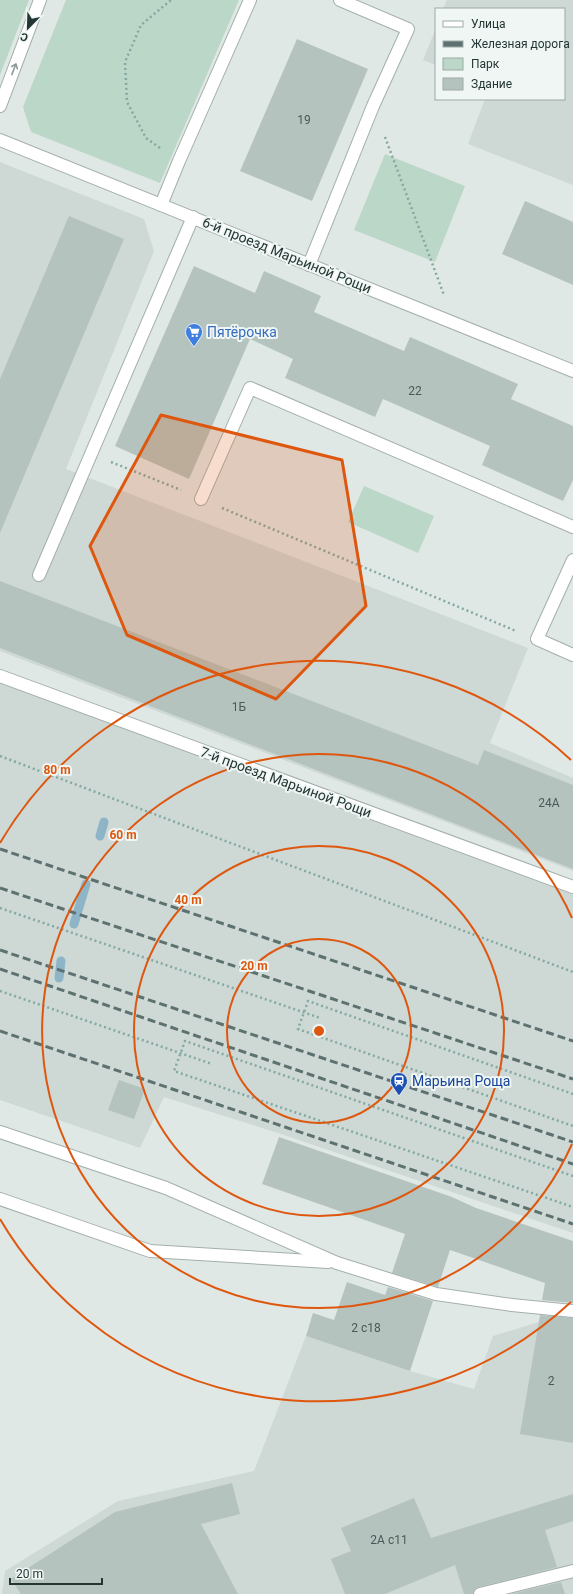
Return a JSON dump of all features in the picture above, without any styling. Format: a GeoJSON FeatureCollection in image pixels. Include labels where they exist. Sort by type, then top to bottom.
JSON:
{"type":"FeatureCollection","features":[{"type":"Feature","properties":{"kind":"street"},"geometry":{"type":"LineString","coordinates":[[0,106],[40,0]]}},
{"type":"Feature","properties":{"kind":"street"},"geometry":{"type":"LineString","coordinates":[[161,205],[250,0]]}},
{"type":"Feature","properties":{"kind":"street"},"geometry":{"type":"LineString","coordinates":[[309,265],[373,106],[408,29],[340,0]]}},
{"type":"Feature","properties":{"kind":"street","name":"6-й проезд Марьиной Рощи"},"geometry":{"type":"LineString","coordinates":[[0,140],[573,371]]}},
{"type":"Feature","properties":{"kind":"street"},"geometry":{"type":"LineString","coordinates":[[39,575],[193,217]]}},
{"type":"Feature","properties":{"kind":"street"},"geometry":{"type":"LineString","coordinates":[[202,499],[250,388],[573,527]]}},
{"type":"Feature","properties":{"kind":"street"},"geometry":{"type":"LineString","coordinates":[[573,560],[537,639],[573,655]]}},
{"type":"Feature","properties":{"kind":"street","name":"7-й проезд Марьиной Рощи"},"geometry":{"type":"LineString","coordinates":[[0,676],[573,887]]}},
{"type":"Feature","properties":{"kind":"street"},"geometry":{"type":"LineString","coordinates":[[0,1132],[166,1188],[337,1263],[436,1294],[512,1305],[573,1311]]}},
{"type":"Feature","properties":{"kind":"street"},"geometry":{"type":"LineString","coordinates":[[0,1199],[150,1252],[337,1263]]}},
{"type":"Feature","properties":{"kind":"street"},"geometry":{"type":"LineString","coordinates":[[480,1594],[573,1571]]}},
{"type":"Feature","properties":{"kind":"path"},"geometry":{"type":"LineString","coordinates":[[171,0],[141,25],[125,62],[126,89],[127,102],[146,138],[179,161]]}},
{"type":"Feature","properties":{"kind":"path"},"geometry":{"type":"LineString","coordinates":[[373,106],[455,323]]}},
{"type":"Feature","properties":{"kind":"path"},"geometry":{"type":"LineString","coordinates":[[91,453],[537,639]]}},
{"type":"Feature","properties":{"kind":"path"},"geometry":{"type":"LineString","coordinates":[[0,756],[573,972]]}},
{"type":"Feature","properties":{"kind":"path"},"geometry":{"type":"LineString","coordinates":[[0,908],[320,1018]]}},
{"type":"Feature","properties":{"kind":"path"},"geometry":{"type":"LineString","coordinates":[[0,991],[212,1064]]}},
{"type":"Feature","properties":{"kind":"path"},"geometry":{"type":"LineString","coordinates":[[573,1094],[308,1001],[298,1029],[573,1126]]}},
{"type":"Feature","properties":{"kind":"path"},"geometry":{"type":"LineString","coordinates":[[573,1176],[185,1041],[174,1071],[573,1207]]}},
{"type":"Feature","properties":{"kind":"highlighted area"},"geometry":{"type":"Polygon","coordinates":[[[161,415],[342,460],[366,606],[276,699],[127,635],[90,546],[161,415]]]}},
{"type":"Feature","properties":{"kind":"shaded area"},"geometry":{"type":"Polygon","coordinates":[[[447,0],[573,0],[573,185],[468,144],[485,100],[565,100],[565,8],[443,8],[447,0]]]}},
{"type":"Feature","properties":{"kind":"shaded area"},"geometry":{"type":"Polygon","coordinates":[[[435,30],[435,65],[423,60],[435,30]]]}},
{"type":"Feature","properties":{"kind":"shaded area"},"geometry":{"type":"Polygon","coordinates":[[[0,162],[144,219],[154,251],[66,469],[528,648],[490,743],[573,778],[573,871],[0,651],[0,162]]]}},
{"type":"Feature","properties":{"kind":"shaded area"},"geometry":{"type":"Polygon","coordinates":[[[0,683],[573,892],[573,1233],[278,1133],[164,1097],[140,1148],[0,1100],[0,683]]]}},
{"type":"Feature","properties":{"kind":"shaded area"},"geometry":{"type":"Polygon","coordinates":[[[539,1322],[573,1327],[573,1594],[2,1594],[5,1571],[118,1501],[254,1471],[306,1336],[410,1371],[474,1389],[493,1336],[539,1322]]]}},
{"type":"Feature","properties":{"kind":"green space"},"geometry":{"type":"Polygon","coordinates":[[[0,0],[29,0],[0,75],[0,0]]]}},
{"type":"Feature","properties":{"kind":"green space"},"geometry":{"type":"Polygon","coordinates":[[[66,0],[239,0],[160,183],[31,132],[23,107],[66,0]]]}},
{"type":"Feature","properties":{"kind":"green space"},"geometry":{"type":"Polygon","coordinates":[[[385,154],[465,186],[435,262],[354,230],[385,154]]]}},
{"type":"Feature","properties":{"kind":"green space"},"geometry":{"type":"Polygon","coordinates":[[[364,486],[434,516],[418,553],[348,522],[364,486]]]}},
{"type":"Feature","properties":{"kind":"building"},"geometry":{"type":"Polygon","coordinates":[[[297,39],[368,69],[312,201],[240,171],[297,39]]]}},
{"type":"Feature","properties":{"kind":"building"},"geometry":{"type":"Polygon","coordinates":[[[525,201],[573,222],[573,285],[502,254],[525,201]]]}},
{"type":"Feature","properties":{"kind":"building"},"geometry":{"type":"Polygon","coordinates":[[[69,216],[124,239],[0,533],[0,379],[69,216]]]}},
{"type":"Feature","properties":{"kind":"building"},"geometry":{"type":"Polygon","coordinates":[[[194,266],[255,293],[264,271],[321,296],[314,312],[404,351],[410,337],[518,384],[511,399],[573,426],[573,480],[563,501],[482,465],[490,446],[383,399],[375,417],[285,378],[293,359],[250,339],[189,479],[115,446],[194,266]]]}},
{"type":"Feature","properties":{"kind":"building"},"geometry":{"type":"Polygon","coordinates":[[[0,581],[478,765],[484,750],[573,785],[573,869],[0,648],[0,581]]]}},
{"type":"Feature","properties":{"kind":"building"},"geometry":{"type":"Polygon","coordinates":[[[119,1080],[145,1089],[134,1119],[108,1110],[119,1080]]]}},
{"type":"Feature","properties":{"kind":"building"},"geometry":{"type":"Polygon","coordinates":[[[279,1137],[452,1197],[476,1208],[573,1241],[573,1303],[542,1300],[545,1283],[450,1250],[438,1287],[392,1273],[405,1234],[262,1184],[279,1137]]]}},
{"type":"Feature","properties":{"kind":"building"},"geometry":{"type":"Polygon","coordinates":[[[347,1282],[385,1295],[388,1287],[433,1301],[410,1371],[306,1336],[313,1313],[334,1320],[347,1282]]]}},
{"type":"Feature","properties":{"kind":"building"},"geometry":{"type":"Polygon","coordinates":[[[540,1315],[573,1318],[573,1443],[520,1434],[540,1315]]]}},
{"type":"Feature","properties":{"kind":"building"},"geometry":{"type":"Polygon","coordinates":[[[232,1483],[240,1514],[201,1524],[238,1594],[21,1594],[11,1579],[115,1512],[232,1483]]]}},
{"type":"Feature","properties":{"kind":"building"},"geometry":{"type":"Polygon","coordinates":[[[573,1494],[573,1521],[545,1530],[557,1567],[478,1587],[475,1589],[473,1594],[464,1594],[455,1565],[385,1594],[345,1594],[331,1559],[351,1551],[341,1528],[414,1498],[431,1538],[573,1494]]]}},
{"type":"Feature","properties":{"kind":"building"},"geometry":{"type":"Polygon","coordinates":[[[561,1582],[565,1594],[511,1594],[561,1582]]]}},
{"type":"Feature","properties":{"kind":"waterway"},"geometry":{"type":"LineString","coordinates":[[100,836],[104,822]]}},
{"type":"Feature","properties":{"kind":"waterway"},"geometry":{"type":"LineString","coordinates":[[74,924],[86,884]]}},
{"type":"Feature","properties":{"kind":"waterway"},"geometry":{"type":"LineString","coordinates":[[59,978],[61,961]]}},
{"type":"Feature","properties":{"kind":"railway"},"geometry":{"type":"LineString","coordinates":[[0,849],[573,1041]]}},
{"type":"Feature","properties":{"kind":"railway"},"geometry":{"type":"LineString","coordinates":[[0,888],[573,1079]]}},
{"type":"Feature","properties":{"kind":"railway"},"geometry":{"type":"LineString","coordinates":[[0,950],[573,1142]]}},
{"type":"Feature","properties":{"kind":"railway"},"geometry":{"type":"LineString","coordinates":[[0,969],[573,1164]]}},
{"type":"Feature","properties":{"kind":"railway"},"geometry":{"type":"LineString","coordinates":[[0,1031],[573,1224]]}},
{"type":"Feature","properties":{"kind":"place","name":"Пятёрочка"},"geometry":{"type":"Point","coordinates":[194,347]}},
{"type":"Feature","properties":{"kind":"place","name":"Марьина Роща"},"geometry":{"type":"Point","coordinates":[399,1096]}}]}
